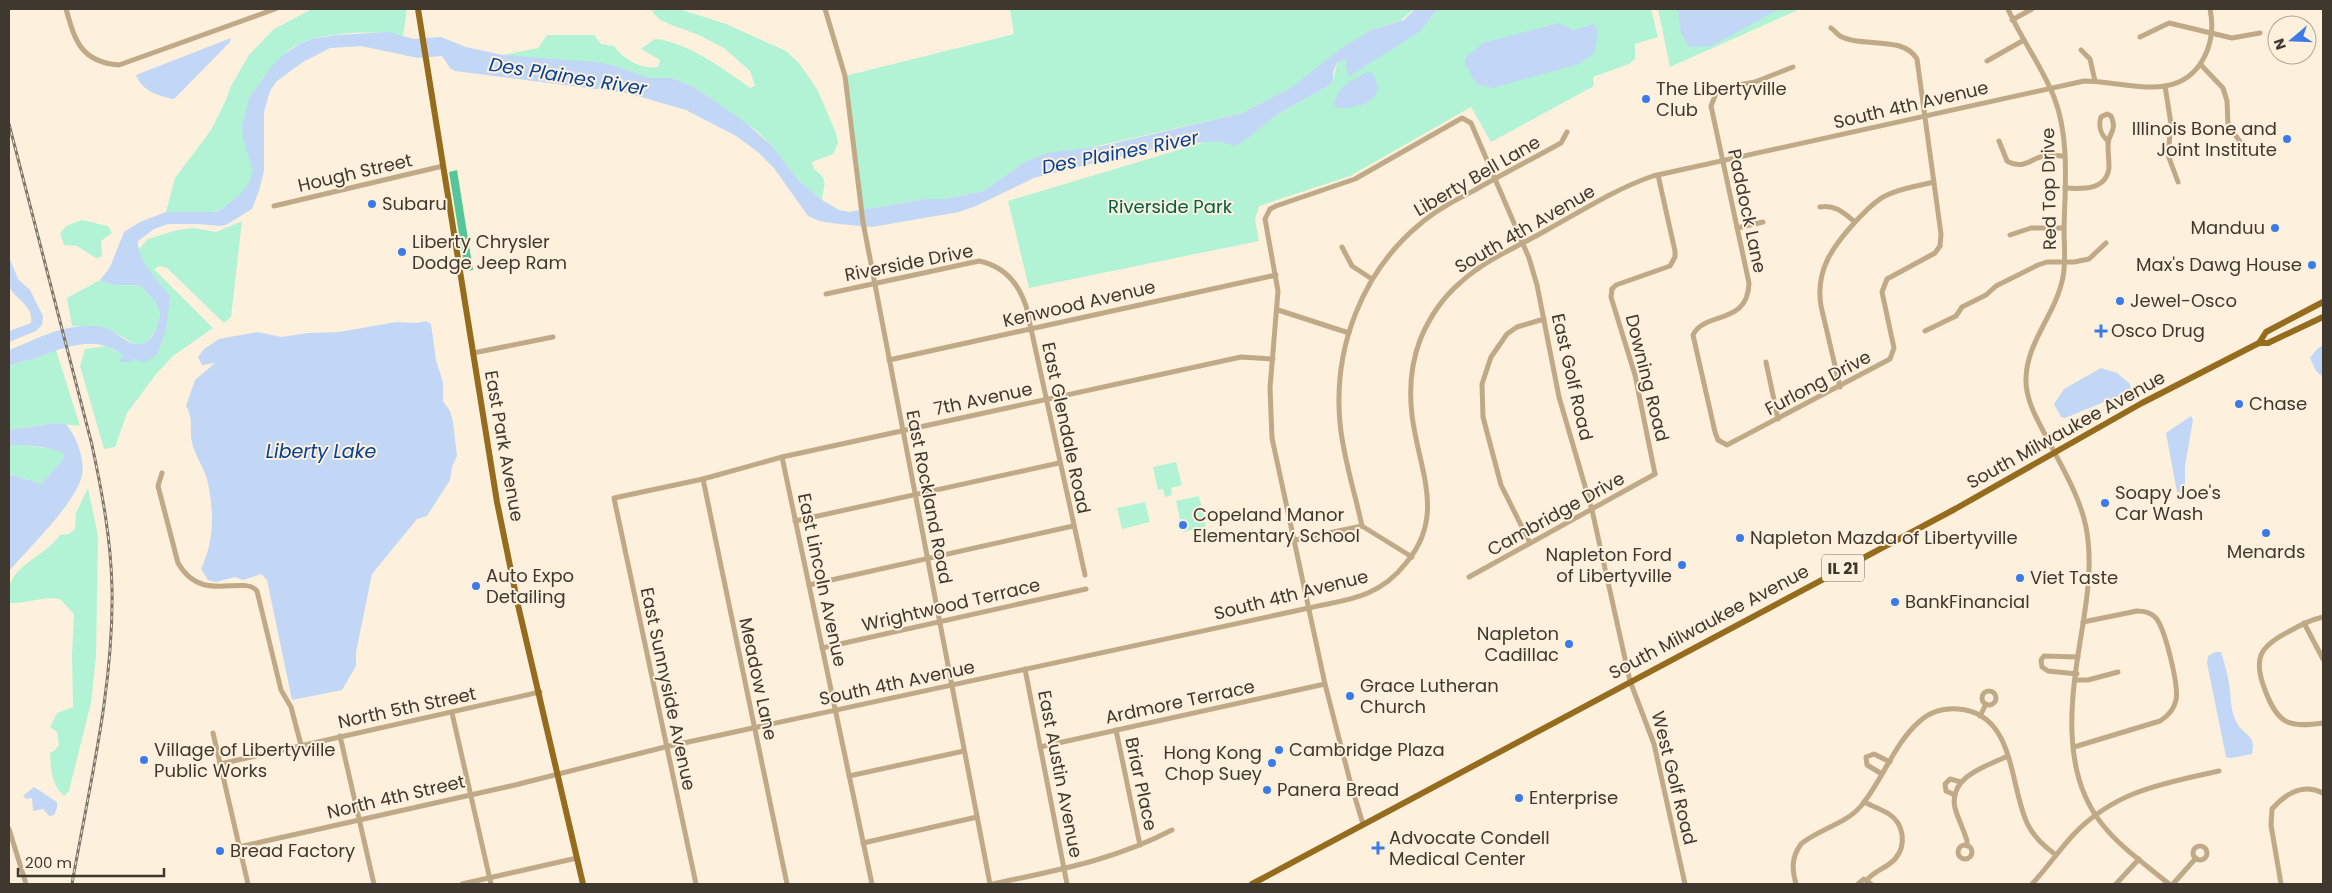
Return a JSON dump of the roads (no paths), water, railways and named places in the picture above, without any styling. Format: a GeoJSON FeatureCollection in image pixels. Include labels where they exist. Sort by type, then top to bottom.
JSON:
{"type":"FeatureCollection","features":[{"type":"Feature","properties":{"kind":"main road","name":"East Park Avenue"},"geometry":{"type":"LineString","coordinates":[[418,9],[497,502],[520,611],[559,773],[583,884]]}},
{"type":"Feature","properties":{"kind":"main road","name":"South Milwaukee Avenue"},"geometry":{"type":"LineString","coordinates":[[2259,343],[2266,332],[2323,302]]}},
{"type":"Feature","properties":{"kind":"main road","name":"South Milwaukee Avenue"},"geometry":{"type":"LineString","coordinates":[[1252,884],[1955,509],[2142,403],[2259,343],[2268,343],[2323,317]]}},
{"type":"Feature","properties":{"kind":"street"},"geometry":{"type":"LineString","coordinates":[[66,9],[73,33],[81,48],[100,62],[119,65],[275,9]]}},
{"type":"Feature","properties":{"kind":"street","name":"East Rockland Road"},"geometry":{"type":"LineString","coordinates":[[826,9],[843,69],[851,114],[859,197],[874,284],[950,686],[991,884]]}},
{"type":"Feature","properties":{"kind":"street","name":"Red Top Drive"},"geometry":{"type":"LineString","coordinates":[[2008,9],[2012,20],[2050,88],[2061,118],[2065,188],[2064,275],[2052,312],[2032,346],[2025,381],[2032,408],[2072,487],[2086,525],[2089,569],[2071,728],[2078,777],[2084,795],[2096,816],[2119,842],[2169,884]]}},
{"type":"Feature","properties":{"kind":"street"},"geometry":{"type":"LineString","coordinates":[[2012,20],[2032,9]]}},
{"type":"Feature","properties":{"kind":"street"},"geometry":{"type":"LineString","coordinates":[[2178,182],[2168,155],[2171,124],[2165,86],[2183,79],[2201,64],[2210,47],[2212,34],[2210,9]]}},
{"type":"Feature","properties":{"kind":"street"},"geometry":{"type":"LineString","coordinates":[[2140,37],[2169,23],[2232,38],[2260,33]]}},
{"type":"Feature","properties":{"kind":"street","name":"Furlong Drive"},"geometry":{"type":"LineString","coordinates":[[1723,443],[1731,444],[1885,363],[1893,353],[1894,348],[1882,292],[1883,284],[1887,279],[1935,253],[1940,246],[1934,182],[1919,68],[1914,53],[1902,47],[1840,36],[1831,28]]}},
{"type":"Feature","properties":{"kind":"street"},"geometry":{"type":"LineString","coordinates":[[1987,61],[2024,40]]}},
{"type":"Feature","properties":{"kind":"street"},"geometry":{"type":"LineString","coordinates":[[2081,50],[2090,59],[2095,81]]}},
{"type":"Feature","properties":{"kind":"street"},"geometry":{"type":"LineString","coordinates":[[2201,64],[2216,78],[2223,88],[2227,102],[2228,125],[2241,143]]}},
{"type":"Feature","properties":{"kind":"street","name":"Paddock Lane"},"geometry":{"type":"LineString","coordinates":[[1723,443],[1718,440],[1715,432],[1693,335],[1698,327],[1703,324],[1734,312],[1747,296],[1749,283],[1711,112],[1713,98],[1717,91],[1728,85],[1755,82],[1793,67]]}},
{"type":"Feature","properties":{"kind":"street","name":"South 4th Avenue"},"geometry":{"type":"LineString","coordinates":[[559,773],[666,747],[1309,608],[1355,597],[1384,585],[1412,557],[1420,542],[1428,512],[1427,488],[1412,416],[1410,393],[1412,371],[1419,342],[1429,319],[1459,283],[1474,271],[1625,188],[1658,175],[2084,81],[2139,86],[2165,86]]}},
{"type":"Feature","properties":{"kind":"street"},"geometry":{"type":"LineString","coordinates":[[2065,188],[2085,189],[2100,183],[2108,168],[2108,142],[2114,131],[2114,122],[2111,116],[2107,114],[2101,117],[2100,126],[2101,132],[2108,142]]}},
{"type":"Feature","properties":{"kind":"street","name":"East Golf Road"},"geometry":{"type":"LineString","coordinates":[[1276,275],[1266,223],[1267,214],[1276,206],[1355,179],[1458,119],[1468,120],[1523,243],[1537,285],[1559,397],[1592,510],[1630,681]]}},
{"type":"Feature","properties":{"kind":"street","name":"Liberty Bell Lane"},"geometry":{"type":"LineString","coordinates":[[1362,526],[1340,425],[1340,380],[1352,319],[1372,279],[1399,243],[1420,223],[1440,209],[1561,143],[1567,132]]}},
{"type":"Feature","properties":{"kind":"street"},"geometry":{"type":"LineString","coordinates":[[1999,141],[2007,161],[2013,164],[2024,165],[2048,155],[2064,156]]}},
{"type":"Feature","properties":{"kind":"street","name":"Hough Street"},"geometry":{"type":"LineString","coordinates":[[274,206],[443,166]]}},
{"type":"Feature","properties":{"kind":"street","name":"Downing Road"},"geometry":{"type":"LineString","coordinates":[[1657,474],[1635,375],[1609,288],[1670,266],[1673,262],[1675,251],[1658,175]]}},
{"type":"Feature","properties":{"kind":"street"},"geometry":{"type":"LineString","coordinates":[[1840,387],[1820,306],[1820,282],[1829,254],[1836,242],[1872,204],[1884,196],[1897,191],[1934,182]]}},
{"type":"Feature","properties":{"kind":"street"},"geometry":{"type":"LineString","coordinates":[[1820,208],[1828,206],[1835,208],[1855,222]]}},
{"type":"Feature","properties":{"kind":"street"},"geometry":{"type":"LineString","coordinates":[[1737,228],[1763,222]]}},
{"type":"Feature","properties":{"kind":"street"},"geometry":{"type":"LineString","coordinates":[[2010,234],[2031,228],[2064,228]]}},
{"type":"Feature","properties":{"kind":"street","name":"Red Top Drive"},"geometry":{"type":"LineString","coordinates":[[1925,331],[1956,316],[1962,307],[1986,295],[1996,286],[2038,265],[2047,262],[2089,258],[2106,243]]}},
{"type":"Feature","properties":{"kind":"street"},"geometry":{"type":"LineString","coordinates":[[1342,247],[1352,266],[1372,279]]}},
{"type":"Feature","properties":{"kind":"street","name":"Riverside Drive"},"geometry":{"type":"LineString","coordinates":[[826,294],[979,262],[1000,268],[1010,276],[1018,288]]}},
{"type":"Feature","properties":{"kind":"street"},"geometry":{"type":"LineString","coordinates":[[1276,275],[1278,310],[1270,388],[1270,420],[1325,684],[1363,824]]}},
{"type":"Feature","properties":{"kind":"street","name":"Kenwood Avenue"},"geometry":{"type":"LineString","coordinates":[[889,360],[1276,275]]}},
{"type":"Feature","properties":{"kind":"street","name":"East Glendale Road"},"geometry":{"type":"LineString","coordinates":[[1018,288],[1026,306],[1085,575]]}},
{"type":"Feature","properties":{"kind":"street"},"geometry":{"type":"LineString","coordinates":[[1278,310],[1349,333]]}},
{"type":"Feature","properties":{"kind":"street"},"geometry":{"type":"LineString","coordinates":[[1530,543],[1501,485],[1483,417],[1482,384],[1491,357],[1507,334],[1517,327],[1544,319]]}},
{"type":"Feature","properties":{"kind":"street"},"geometry":{"type":"LineString","coordinates":[[473,353],[553,337]]}},
{"type":"Feature","properties":{"kind":"street","name":"7th Avenue"},"geometry":{"type":"LineString","coordinates":[[614,498],[703,479],[782,458],[902,431],[1242,357],[1273,359]]}},
{"type":"Feature","properties":{"kind":"street"},"geometry":{"type":"LineString","coordinates":[[1766,362],[1778,419]]}},
{"type":"Feature","properties":{"kind":"street","name":"East Lincoln Avenue"},"geometry":{"type":"LineString","coordinates":[[782,458],[872,884]]}},
{"type":"Feature","properties":{"kind":"street"},"geometry":{"type":"LineString","coordinates":[[795,521],[1059,463]]}},
{"type":"Feature","properties":{"kind":"street"},"geometry":{"type":"LineString","coordinates":[[162,472],[158,486],[178,563],[188,576],[201,584],[218,587],[255,587],[259,594],[280,687],[291,707],[301,745]]}},
{"type":"Feature","properties":{"kind":"street","name":"Cambridge Drive"},"geometry":{"type":"LineString","coordinates":[[1469,577],[1657,474]]}},
{"type":"Feature","properties":{"kind":"street","name":"Meadow Lane"},"geometry":{"type":"LineString","coordinates":[[703,479],[787,884]]}},
{"type":"Feature","properties":{"kind":"street","name":"East Sunnyside Avenue"},"geometry":{"type":"LineString","coordinates":[[614,498],[696,884]]}},
{"type":"Feature","properties":{"kind":"street"},"geometry":{"type":"LineString","coordinates":[[809,585],[927,557],[1073,526]]}},
{"type":"Feature","properties":{"kind":"street"},"geometry":{"type":"LineString","coordinates":[[1295,540],[1362,526],[1412,557]]}},
{"type":"Feature","properties":{"kind":"street","name":"Wrightwood Terrace"},"geometry":{"type":"LineString","coordinates":[[822,648],[1086,589]]}},
{"type":"Feature","properties":{"kind":"street"},"geometry":{"type":"LineString","coordinates":[[2074,747],[2160,721],[2168,716],[2176,696],[2163,630],[2154,616],[2145,611],[2137,611],[2083,622]]}},
{"type":"Feature","properties":{"kind":"street"},"geometry":{"type":"LineString","coordinates":[[2323,617],[2304,623],[2268,644],[2259,662],[2260,675],[2272,707],[2282,720],[2297,726],[2323,723]]}},
{"type":"Feature","properties":{"kind":"street"},"geometry":{"type":"LineString","coordinates":[[2304,623],[2323,659]]}},
{"type":"Feature","properties":{"kind":"street"},"geometry":{"type":"LineString","coordinates":[[2078,657],[2044,656],[2041,660],[2042,667],[2048,671],[2088,680],[2118,672]]}},
{"type":"Feature","properties":{"kind":"street","name":"East Austin Avenue"},"geometry":{"type":"LineString","coordinates":[[1025,669],[1067,884]]}},
{"type":"Feature","properties":{"kind":"street","name":"West Golf Road"},"geometry":{"type":"LineString","coordinates":[[1630,681],[1654,744],[1685,884]]}},
{"type":"Feature","properties":{"kind":"street","name":"Ardmore Terrace"},"geometry":{"type":"LineString","coordinates":[[1040,747],[1325,684]]}},
{"type":"Feature","properties":{"kind":"street","name":"North 5th Street"},"geometry":{"type":"LineString","coordinates":[[220,764],[540,692]]}},
{"type":"Feature","properties":{"kind":"street"},"geometry":{"type":"LineString","coordinates":[[1980,716],[1986,704]]}},
{"type":"Feature","properties":{"kind":"street"},"geometry":{"type":"LineString","coordinates":[[1796,884],[1792,864],[1796,851],[1801,844],[1851,815],[1864,802],[1909,731],[1929,715],[1956,709],[1980,716],[1999,734],[2008,756],[2028,824],[2037,838],[2056,855]]}},
{"type":"Feature","properties":{"kind":"street"},"geometry":{"type":"LineString","coordinates":[[452,713],[490,884]]}},
{"type":"Feature","properties":{"kind":"street","name":"Briar Place"},"geometry":{"type":"LineString","coordinates":[[1116,730],[1140,844]]}},
{"type":"Feature","properties":{"kind":"street"},"geometry":{"type":"LineString","coordinates":[[213,733],[248,884]]}},
{"type":"Feature","properties":{"kind":"street"},"geometry":{"type":"LineString","coordinates":[[340,736],[374,884]]}},
{"type":"Feature","properties":{"kind":"street"},"geometry":{"type":"LineString","coordinates":[[849,776],[964,751]]}},
{"type":"Feature","properties":{"kind":"street"},"geometry":{"type":"LineString","coordinates":[[1882,774],[1867,765],[1866,757],[1874,754],[1890,762]]}},
{"type":"Feature","properties":{"kind":"street"},"geometry":{"type":"LineString","coordinates":[[1967,846],[1967,841],[1955,808],[1955,795],[1961,782],[1966,777],[2008,756]]}},
{"type":"Feature","properties":{"kind":"street"},"geometry":{"type":"LineString","coordinates":[[2032,884],[2075,833],[2114,803],[2139,790],[2219,771]]}},
{"type":"Feature","properties":{"kind":"street","name":"North 4th Street"},"geometry":{"type":"LineString","coordinates":[[239,847],[559,773]]}},
{"type":"Feature","properties":{"kind":"street"},"geometry":{"type":"LineString","coordinates":[[1955,795],[1946,790],[1945,784],[1950,779],[1961,782]]}},
{"type":"Feature","properties":{"kind":"street"},"geometry":{"type":"LineString","coordinates":[[2282,884],[2271,825],[2272,809],[2292,792],[2300,789],[2323,793]]}},
{"type":"Feature","properties":{"kind":"street"},"geometry":{"type":"LineString","coordinates":[[1858,884],[1862,880],[1869,882],[1871,875],[1894,860],[1901,851],[1903,842],[1896,820],[1889,814],[1864,802]]}},
{"type":"Feature","properties":{"kind":"street"},"geometry":{"type":"LineString","coordinates":[[863,843],[977,817]]}},
{"type":"Feature","properties":{"kind":"street"},"geometry":{"type":"LineString","coordinates":[[9,829],[26,884]]}},
{"type":"Feature","properties":{"kind":"street"},"geometry":{"type":"LineString","coordinates":[[991,884],[1104,859],[1172,830]]}},
{"type":"Feature","properties":{"kind":"street"},"geometry":{"type":"LineString","coordinates":[[462,884],[577,858]]}},
{"type":"Feature","properties":{"kind":"street"},"geometry":{"type":"LineString","coordinates":[[2173,884],[2196,858]]}},
{"type":"Feature","properties":{"kind":"street"},"geometry":{"type":"LineString","coordinates":[[2116,884],[2138,859]]}},
{"type":"Feature","properties":{"kind":"water","name":"Des Plaines River"},"geometry":{"type":"Polygon","coordinates":[[[1415,9],[1438,9],[1419,32],[1348,77],[1345,59],[1337,63],[1333,72],[1333,81],[1328,86],[1276,115],[1243,142],[1233,146],[1221,142],[1205,142],[1142,151],[1034,178],[976,206],[959,212],[872,227],[819,221],[808,216],[774,168],[758,152],[736,136],[686,110],[627,93],[455,71],[450,68],[442,56],[418,58],[361,46],[330,48],[303,62],[277,81],[270,91],[264,112],[264,171],[252,209],[226,225],[168,224],[154,229],[138,241],[141,256],[145,263],[170,296],[166,330],[157,355],[144,363],[134,359],[129,362],[123,362],[119,361],[123,355],[114,349],[95,344],[85,344],[75,345],[9,366],[9,350],[44,335],[68,328],[93,326],[106,328],[137,344],[146,342],[153,336],[160,313],[156,303],[141,286],[115,285],[100,280],[110,267],[124,232],[140,222],[166,212],[216,212],[224,208],[242,192],[249,182],[253,171],[243,138],[242,126],[249,98],[271,67],[284,54],[299,44],[312,39],[336,35],[390,32],[413,39],[441,37],[466,47],[503,55],[597,62],[617,66],[649,78],[672,78],[694,87],[745,122],[773,147],[799,181],[822,200],[839,210],[849,212],[924,199],[944,199],[984,191],[1023,163],[1047,153],[1102,146],[1242,113],[1292,87],[1340,49],[1371,30],[1404,20],[1415,9]]]}},
{"type":"Feature","properties":{"kind":"water"},"geometry":{"type":"Polygon","coordinates":[[[1678,9],[1779,9],[1712,46],[1689,47],[1681,33],[1678,9]]]}},
{"type":"Feature","properties":{"kind":"water"},"geometry":{"type":"Polygon","coordinates":[[[1559,23],[1574,30],[1594,24],[1598,32],[1594,53],[1579,64],[1493,88],[1476,84],[1465,64],[1465,58],[1483,43],[1559,23]]]}},
{"type":"Feature","properties":{"kind":"water"},"geometry":{"type":"Polygon","coordinates":[[[231,38],[230,42],[174,99],[146,89],[136,75],[231,38]]]}},
{"type":"Feature","properties":{"kind":"water"},"geometry":{"type":"Polygon","coordinates":[[[1367,72],[1372,73],[1376,83],[1377,90],[1374,97],[1361,105],[1336,108],[1333,102],[1336,100],[1340,90],[1367,72]]]}},
{"type":"Feature","properties":{"kind":"water"},"geometry":{"type":"Polygon","coordinates":[[[9,257],[18,279],[30,290],[43,316],[42,325],[36,331],[9,342],[9,331],[31,323],[31,317],[27,307],[9,286],[9,257]]]}},
{"type":"Feature","properties":{"kind":"water","name":"Liberty Lake"},"geometry":{"type":"Polygon","coordinates":[[[426,321],[431,324],[436,360],[443,382],[443,401],[450,411],[453,422],[457,456],[452,467],[450,480],[427,516],[417,519],[372,574],[356,652],[356,666],[342,690],[292,700],[267,580],[261,574],[243,580],[235,577],[216,582],[208,580],[201,569],[206,558],[211,536],[211,502],[207,479],[192,443],[191,420],[186,406],[195,380],[215,363],[202,365],[198,357],[204,349],[219,339],[258,332],[281,337],[308,333],[339,332],[396,322],[417,323],[426,321]]]}},
{"type":"Feature","properties":{"kind":"water"},"geometry":{"type":"Polygon","coordinates":[[[2323,345],[2323,377],[2316,371],[2310,358],[2323,345]]]}},
{"type":"Feature","properties":{"kind":"water"},"geometry":{"type":"Polygon","coordinates":[[[2101,368],[2117,373],[2130,384],[2131,391],[2065,418],[2061,417],[2054,404],[2064,389],[2101,368]]]}},
{"type":"Feature","properties":{"kind":"water"},"geometry":{"type":"Polygon","coordinates":[[[2191,416],[2193,420],[2185,466],[2185,490],[2183,493],[2177,492],[2166,433],[2191,416]]]}},
{"type":"Feature","properties":{"kind":"water"},"geometry":{"type":"Polygon","coordinates":[[[54,423],[66,424],[73,435],[81,455],[82,475],[71,499],[62,512],[9,571],[9,474],[41,484],[64,458],[63,453],[53,449],[9,446],[9,430],[54,423]]]}},
{"type":"Feature","properties":{"kind":"water"},"geometry":{"type":"Polygon","coordinates":[[[2215,652],[2221,652],[2234,716],[2239,726],[2251,738],[2252,754],[2231,758],[2226,757],[2207,663],[2208,656],[2215,652]]]}},
{"type":"Feature","properties":{"kind":"water"},"geometry":{"type":"Polygon","coordinates":[[[34,787],[57,802],[54,815],[49,816],[43,809],[33,811],[32,798],[26,799],[23,796],[34,787]]]}},
{"type":"Feature","properties":{"kind":"railway"},"geometry":{"type":"LineString","coordinates":[[9,124],[92,445],[110,552],[112,625],[105,700],[72,884]]}},
{"type":"Feature","properties":{"kind":"place","name":"The Libertyville Club"},"geometry":{"type":"Point","coordinates":[1646,99]}},
{"type":"Feature","properties":{"kind":"place","name":"Illinois Bone and Joint Institute"},"geometry":{"type":"Point","coordinates":[2287,139]}},
{"type":"Feature","properties":{"kind":"place","name":"Subaru"},"geometry":{"type":"Point","coordinates":[372,204]}},
{"type":"Feature","properties":{"kind":"place","name":"Manduu"},"geometry":{"type":"Point","coordinates":[2275,228]}},
{"type":"Feature","properties":{"kind":"place","name":"Liberty Chrysler Dodge Jeep Ram"},"geometry":{"type":"Point","coordinates":[402,252]}},
{"type":"Feature","properties":{"kind":"place","name":"Max's Dawg House"},"geometry":{"type":"Point","coordinates":[2312,265]}},
{"type":"Feature","properties":{"kind":"place","name":"Jewel-Osco"},"geometry":{"type":"Point","coordinates":[2120,301]}},
{"type":"Feature","properties":{"kind":"place","name":"Osco Drug"},"geometry":{"type":"Point","coordinates":[2101,331]}},
{"type":"Feature","properties":{"kind":"place","name":"Chase"},"geometry":{"type":"Point","coordinates":[2239,404]}},
{"type":"Feature","properties":{"kind":"place","name":"Soapy Joe's Car Wash"},"geometry":{"type":"Point","coordinates":[2105,503]}},
{"type":"Feature","properties":{"kind":"place","name":"Copeland Manor Elementary School"},"geometry":{"type":"Point","coordinates":[1183,525]}},
{"type":"Feature","properties":{"kind":"place","name":"Menards"},"geometry":{"type":"Point","coordinates":[2266,533]}},
{"type":"Feature","properties":{"kind":"place","name":"Napleton Mazda of Libertyville"},"geometry":{"type":"Point","coordinates":[1740,538]}},
{"type":"Feature","properties":{"kind":"place","name":"Napleton Ford of Libertyville"},"geometry":{"type":"Point","coordinates":[1682,565]}},
{"type":"Feature","properties":{"kind":"place","name":"Viet Taste"},"geometry":{"type":"Point","coordinates":[2020,578]}},
{"type":"Feature","properties":{"kind":"place","name":"Auto Expo Detailing"},"geometry":{"type":"Point","coordinates":[476,586]}},
{"type":"Feature","properties":{"kind":"place","name":"BankFinancial"},"geometry":{"type":"Point","coordinates":[1895,602]}},
{"type":"Feature","properties":{"kind":"place","name":"Napleton Cadillac"},"geometry":{"type":"Point","coordinates":[1569,644]}},
{"type":"Feature","properties":{"kind":"place","name":"Grace Lutheran Church"},"geometry":{"type":"Point","coordinates":[1350,696]}},
{"type":"Feature","properties":{"kind":"place","name":"Cambridge Plaza"},"geometry":{"type":"Point","coordinates":[1279,750]}},
{"type":"Feature","properties":{"kind":"place","name":"Village of Libertyville Public Works"},"geometry":{"type":"Point","coordinates":[144,760]}},
{"type":"Feature","properties":{"kind":"place","name":"Hong Kong Chop Suey"},"geometry":{"type":"Point","coordinates":[1272,763]}},
{"type":"Feature","properties":{"kind":"place","name":"Panera Bread"},"geometry":{"type":"Point","coordinates":[1267,790]}},
{"type":"Feature","properties":{"kind":"place","name":"Enterprise"},"geometry":{"type":"Point","coordinates":[1519,798]}},
{"type":"Feature","properties":{"kind":"place","name":"Advocate Condell Medical Center"},"geometry":{"type":"Point","coordinates":[1378,848]}},
{"type":"Feature","properties":{"kind":"place","name":"Bread Factory"},"geometry":{"type":"Point","coordinates":[220,851]}},
{"type":"Feature","properties":{"kind":"park label","name":"Riverside Park"},"geometry":{"type":"Point","coordinates":[1170,207]}}]}
